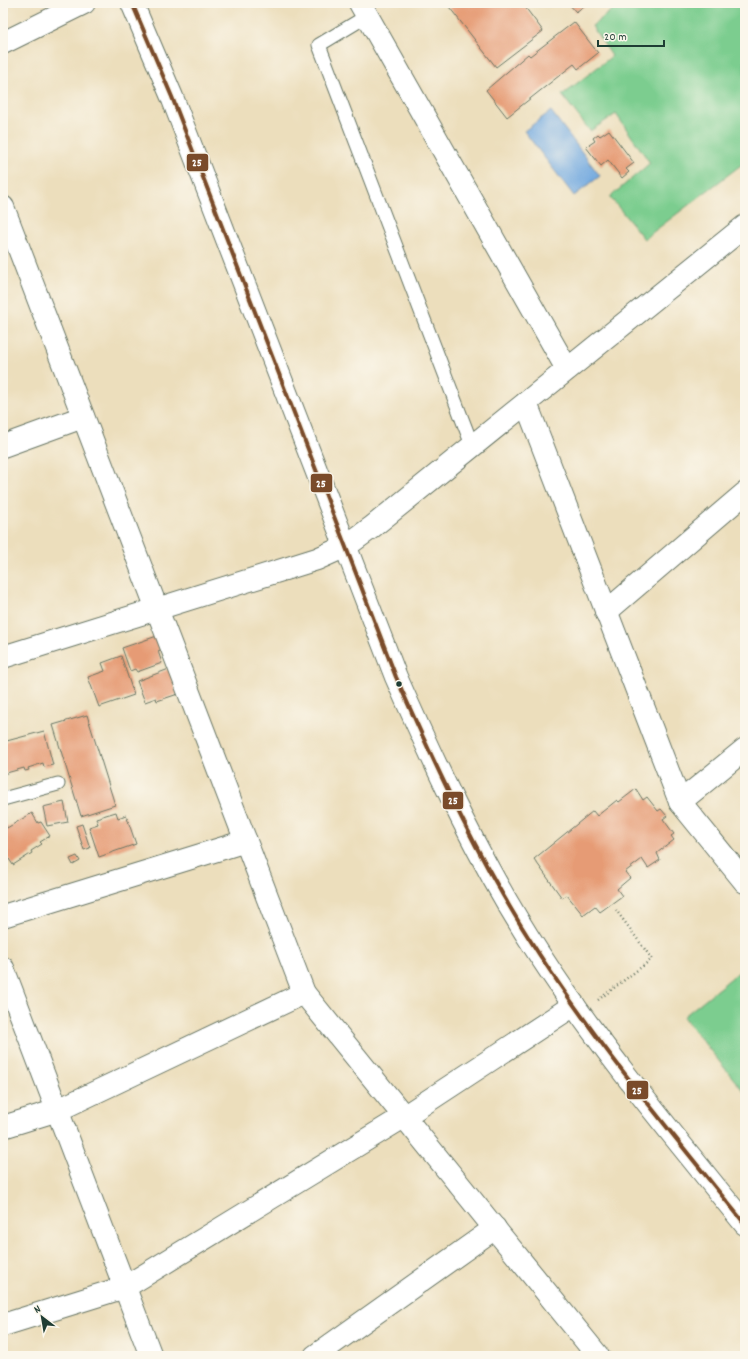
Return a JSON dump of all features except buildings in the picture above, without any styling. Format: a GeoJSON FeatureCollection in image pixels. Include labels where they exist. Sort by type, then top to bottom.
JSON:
{"type":"FeatureCollection","features":[{"type":"Feature","properties":{"kind":"street"},"geometry":{"type":"LineString","coordinates":[[3,43],[84,3]]}},
{"type":"Feature","properties":{"kind":"street"},"geometry":{"type":"LineString","coordinates":[[132,3],[172,97],[396,678],[430,756],[462,820],[510,907],[574,1005],[621,1070],[745,1224]]}},
{"type":"Feature","properties":{"kind":"street"},"geometry":{"type":"LineString","coordinates":[[364,9],[567,369]]}},
{"type":"Feature","properties":{"kind":"street"},"geometry":{"type":"LineString","coordinates":[[3,208],[10,250],[83,417],[304,992],[495,1228],[592,1354]]}},
{"type":"Feature","properties":{"kind":"street"},"geometry":{"type":"LineString","coordinates":[[3,657],[317,559],[346,546],[371,528],[745,226]]}},
{"type":"Feature","properties":{"kind":"street"},"geometry":{"type":"LineString","coordinates":[[526,403],[680,802],[745,882]]}},
{"type":"Feature","properties":{"kind":"street"},"geometry":{"type":"LineString","coordinates":[[3,446],[83,417]]}},
{"type":"Feature","properties":{"kind":"street"},"geometry":{"type":"LineString","coordinates":[[606,612],[745,493]]}},
{"type":"Feature","properties":{"kind":"street"},"geometry":{"type":"LineString","coordinates":[[680,802],[745,749]]}},
{"type":"Feature","properties":{"kind":"street"},"geometry":{"type":"LineString","coordinates":[[3,916],[246,841]]}},
{"type":"Feature","properties":{"kind":"street"},"geometry":{"type":"LineString","coordinates":[[3,968],[151,1356]]}},
{"type":"Feature","properties":{"kind":"street"},"geometry":{"type":"LineString","coordinates":[[3,1127],[58,1110],[304,992]]}},
{"type":"Feature","properties":{"kind":"street"},"geometry":{"type":"LineString","coordinates":[[3,1324],[125,1287],[405,1116],[574,1005]]}},
{"type":"Feature","properties":{"kind":"street"},"geometry":{"type":"LineString","coordinates":[[315,1356],[495,1228]]}},
{"type":"Feature","properties":{"kind":"lane"},"geometry":{"type":"LineString","coordinates":[[364,9],[319,45],[472,445]]}},
{"type":"Feature","properties":{"kind":"lane"},"geometry":{"type":"LineString","coordinates":[[3,799],[58,784]]}},
{"type":"Feature","properties":{"kind":"path"},"geometry":{"type":"LineString","coordinates":[[597,1001],[652,959],[616,910]]}},
{"type":"Feature","properties":{"kind":"green space"},"geometry":{"type":"Polygon","coordinates":[[[621,3],[745,3],[745,162],[644,239],[610,197],[650,163],[616,114],[590,131],[562,95],[612,56],[592,26],[621,3]]]}},
{"type":"Feature","properties":{"kind":"green space"},"geometry":{"type":"Polygon","coordinates":[[[745,967],[745,1093],[683,1017],[745,967]]]}},
{"type":"Feature","properties":{"kind":"water"},"geometry":{"type":"Polygon","coordinates":[[[551,111],[600,176],[574,196],[524,131],[551,111]]]}},
{"type":"Feature","properties":{"kind":"transit line","name":"25"},"geometry":{"type":"LineString","coordinates":[[132,3],[172,97],[396,677],[462,818],[518,921],[587,1024],[665,1125],[745,1224]]}}]}
